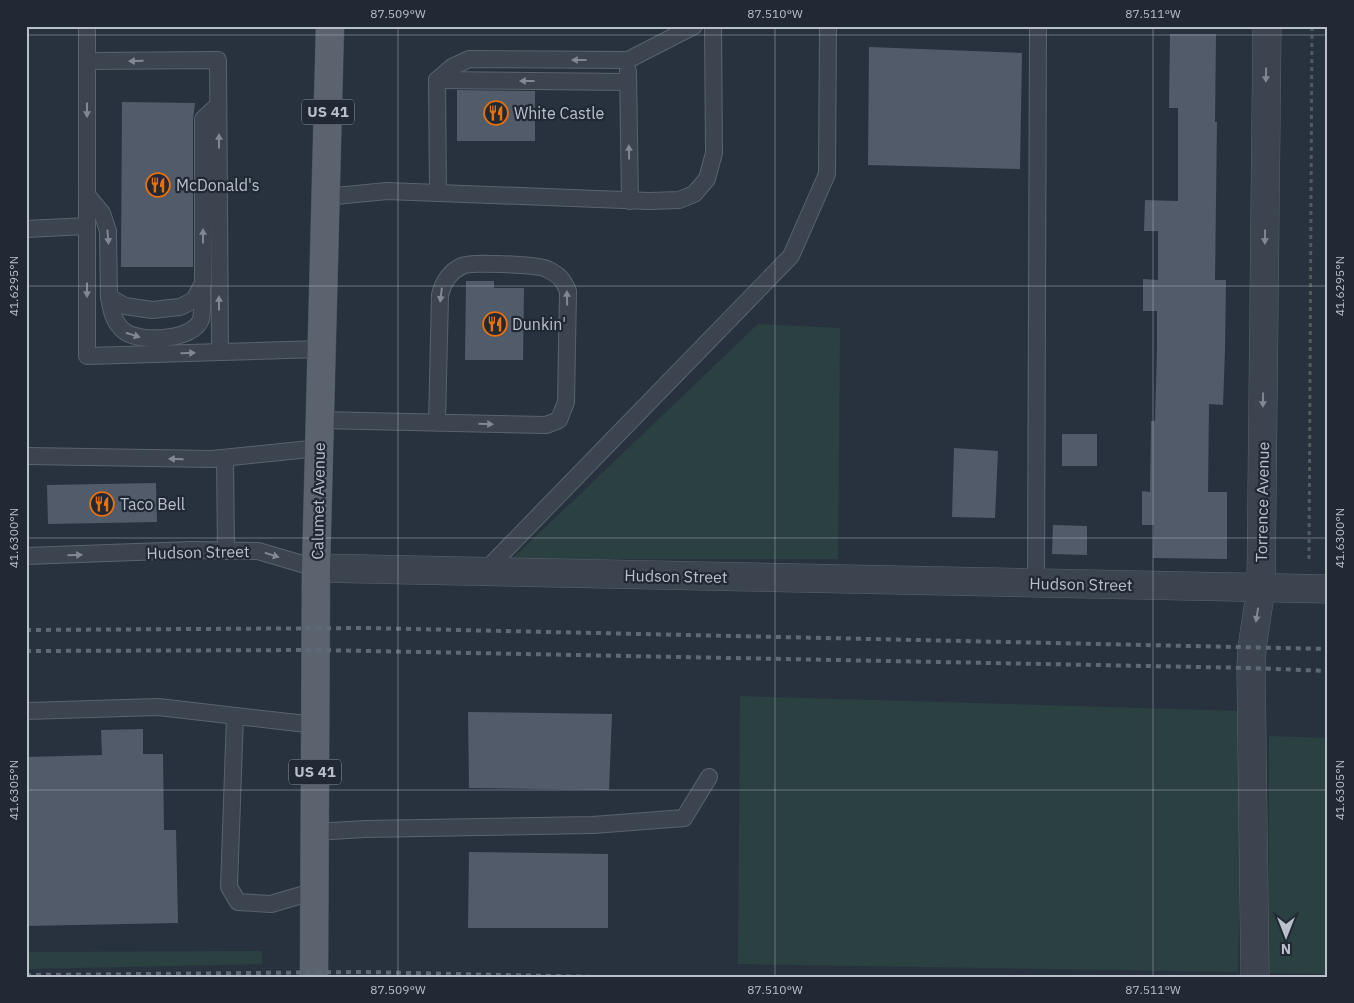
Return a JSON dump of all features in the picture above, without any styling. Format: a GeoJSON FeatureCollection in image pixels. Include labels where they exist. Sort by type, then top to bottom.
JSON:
{"type":"FeatureCollection","features":[{"type":"Feature","properties":{"kind":"main road","name":"Calumet Avenue"},"geometry":{"type":"LineString","coordinates":[[314,977],[316,568],[330,26]]}},
{"type":"Feature","properties":{"kind":"street","name":"Torrence Avenue"},"geometry":{"type":"LineString","coordinates":[[1255,977],[1251,668],[1261,588],[1267,26]]}},
{"type":"Feature","properties":{"kind":"street","name":"Hudson Street"},"geometry":{"type":"LineString","coordinates":[[316,568],[1328,589]]}},
{"type":"Feature","properties":{"kind":"lane"},"geometry":{"type":"LineString","coordinates":[[87,26],[87,356],[321,349]]}},
{"type":"Feature","properties":{"kind":"lane"},"geometry":{"type":"LineString","coordinates":[[438,193],[437,80],[452,67],[469,59],[628,60],[694,26]]}},
{"type":"Feature","properties":{"kind":"lane"},"geometry":{"type":"LineString","coordinates":[[325,197],[387,191],[630,201],[679,200],[694,194],[708,179],[714,154],[713,26]]}},
{"type":"Feature","properties":{"kind":"lane"},"geometry":{"type":"LineString","coordinates":[[484,572],[791,256],[827,174],[828,26]]}},
{"type":"Feature","properties":{"kind":"lane"},"geometry":{"type":"LineString","coordinates":[[1036,584],[1038,26]]}},
{"type":"Feature","properties":{"kind":"lane"},"geometry":{"type":"LineString","coordinates":[[87,61],[218,60],[220,352]]}},
{"type":"Feature","properties":{"kind":"lane"},"geometry":{"type":"LineString","coordinates":[[628,60],[630,201]]}},
{"type":"Feature","properties":{"kind":"lane"},"geometry":{"type":"LineString","coordinates":[[437,80],[628,82]]}},
{"type":"Feature","properties":{"kind":"lane"},"geometry":{"type":"LineString","coordinates":[[87,195],[102,213],[108,231],[109,296],[113,318],[124,332],[146,339],[169,337],[189,332],[201,319],[203,283],[203,119],[218,105]]}},
{"type":"Feature","properties":{"kind":"lane"},"geometry":{"type":"LineString","coordinates":[[26,229],[87,226]]}},
{"type":"Feature","properties":{"kind":"lane"},"geometry":{"type":"LineString","coordinates":[[320,420],[437,423],[546,425],[559,420],[566,402],[568,291],[564,279],[546,269],[526,265],[464,264],[450,274],[442,284],[440,296],[437,423]]}},
{"type":"Feature","properties":{"kind":"lane"},"geometry":{"type":"LineString","coordinates":[[109,296],[125,306],[152,310],[180,307],[194,300],[203,283]]}},
{"type":"Feature","properties":{"kind":"lane"},"geometry":{"type":"LineString","coordinates":[[26,456],[212,459],[319,448]]}},
{"type":"Feature","properties":{"kind":"lane"},"geometry":{"type":"LineString","coordinates":[[225,458],[226,551]]}},
{"type":"Feature","properties":{"kind":"lane","name":"Hudson Street"},"geometry":{"type":"LineString","coordinates":[[26,556],[191,550],[258,551],[316,568]]}},
{"type":"Feature","properties":{"kind":"lane"},"geometry":{"type":"LineString","coordinates":[[26,711],[158,707],[315,725]]}},
{"type":"Feature","properties":{"kind":"lane"},"geometry":{"type":"LineString","coordinates":[[235,716],[229,887],[238,902],[271,904],[315,891]]}},
{"type":"Feature","properties":{"kind":"lane"},"geometry":{"type":"LineString","coordinates":[[315,832],[365,829],[593,825],[684,818],[709,776]]}},
{"type":"Feature","properties":{"kind":"path"},"geometry":{"type":"LineString","coordinates":[[1309,568],[1312,26]]}},
{"type":"Feature","properties":{"kind":"green space"},"geometry":{"type":"Polygon","coordinates":[[[758,324],[840,328],[838,559],[512,559],[758,324]]]}},
{"type":"Feature","properties":{"kind":"green space"},"geometry":{"type":"Polygon","coordinates":[[[740,696],[1242,711],[1238,972],[738,964],[740,696]]]}},
{"type":"Feature","properties":{"kind":"green space"},"geometry":{"type":"Polygon","coordinates":[[[1269,736],[1328,738],[1328,974],[1269,973],[1269,736]]]}},
{"type":"Feature","properties":{"kind":"green space"},"geometry":{"type":"Polygon","coordinates":[[[262,951],[262,964],[26,969],[26,952],[262,951]]]}},
{"type":"Feature","properties":{"kind":"building"},"geometry":{"type":"Polygon","coordinates":[[[1170,34],[1216,34],[1215,280],[1226,280],[1225,350],[1223,405],[1209,404],[1208,492],[1227,492],[1227,559],[1153,558],[1154,525],[1142,525],[1142,491],[1150,492],[1151,421],[1155,421],[1157,347],[1157,311],[1143,311],[1143,279],[1158,280],[1158,231],[1144,231],[1145,200],[1178,201],[1178,108],[1169,108],[1170,34]]]}},
{"type":"Feature","properties":{"kind":"building"},"geometry":{"type":"Polygon","coordinates":[[[869,47],[1022,53],[1020,169],[868,165],[869,47]]]}},
{"type":"Feature","properties":{"kind":"building","name":"White Castle"},"geometry":{"type":"Polygon","coordinates":[[[457,90],[535,91],[535,141],[457,141],[457,90]]]}},
{"type":"Feature","properties":{"kind":"building","name":"McDonald's"},"geometry":{"type":"Polygon","coordinates":[[[122,102],[195,103],[193,119],[193,267],[121,267],[122,102]]]}},
{"type":"Feature","properties":{"kind":"building","name":"Dunkin'"},"geometry":{"type":"Polygon","coordinates":[[[466,281],[494,281],[494,288],[524,288],[523,360],[465,360],[466,281]]]}},
{"type":"Feature","properties":{"kind":"building"},"geometry":{"type":"Polygon","coordinates":[[[1062,434],[1097,434],[1097,466],[1062,466],[1062,434]]]}},
{"type":"Feature","properties":{"kind":"building"},"geometry":{"type":"Polygon","coordinates":[[[954,448],[998,451],[995,518],[952,517],[954,448]]]}},
{"type":"Feature","properties":{"kind":"building","name":"Taco Bell"},"geometry":{"type":"Polygon","coordinates":[[[156,483],[157,522],[48,524],[47,485],[156,483]]]}},
{"type":"Feature","properties":{"kind":"building"},"geometry":{"type":"Polygon","coordinates":[[[1053,525],[1087,526],[1087,555],[1052,554],[1053,525]]]}},
{"type":"Feature","properties":{"kind":"building"},"geometry":{"type":"Polygon","coordinates":[[[468,712],[612,714],[609,790],[469,788],[468,712]]]}},
{"type":"Feature","properties":{"kind":"building"},"geometry":{"type":"Polygon","coordinates":[[[143,729],[143,754],[163,754],[164,830],[176,830],[178,923],[26,926],[26,757],[102,755],[101,730],[143,729]]]}},
{"type":"Feature","properties":{"kind":"building"},"geometry":{"type":"Polygon","coordinates":[[[469,852],[608,854],[608,928],[468,928],[469,852]]]}},
{"type":"Feature","properties":{"kind":"railway"},"geometry":{"type":"LineString","coordinates":[[26,630],[367,628],[1328,649]]}},
{"type":"Feature","properties":{"kind":"railway"},"geometry":{"type":"LineString","coordinates":[[26,651],[316,650],[1328,671]]}},
{"type":"Feature","properties":{"kind":"railway"},"geometry":{"type":"LineString","coordinates":[[26,975],[364,972],[599,977]]}},
{"type":"Feature","properties":{"kind":"place","name":"White Castle"},"geometry":{"type":"Point","coordinates":[496,113]}},
{"type":"Feature","properties":{"kind":"place","name":"McDonald's"},"geometry":{"type":"Point","coordinates":[158,185]}},
{"type":"Feature","properties":{"kind":"place","name":"Dunkin'"},"geometry":{"type":"Point","coordinates":[495,324]}},
{"type":"Feature","properties":{"kind":"place","name":"Taco Bell"},"geometry":{"type":"Point","coordinates":[102,504]}}]}
